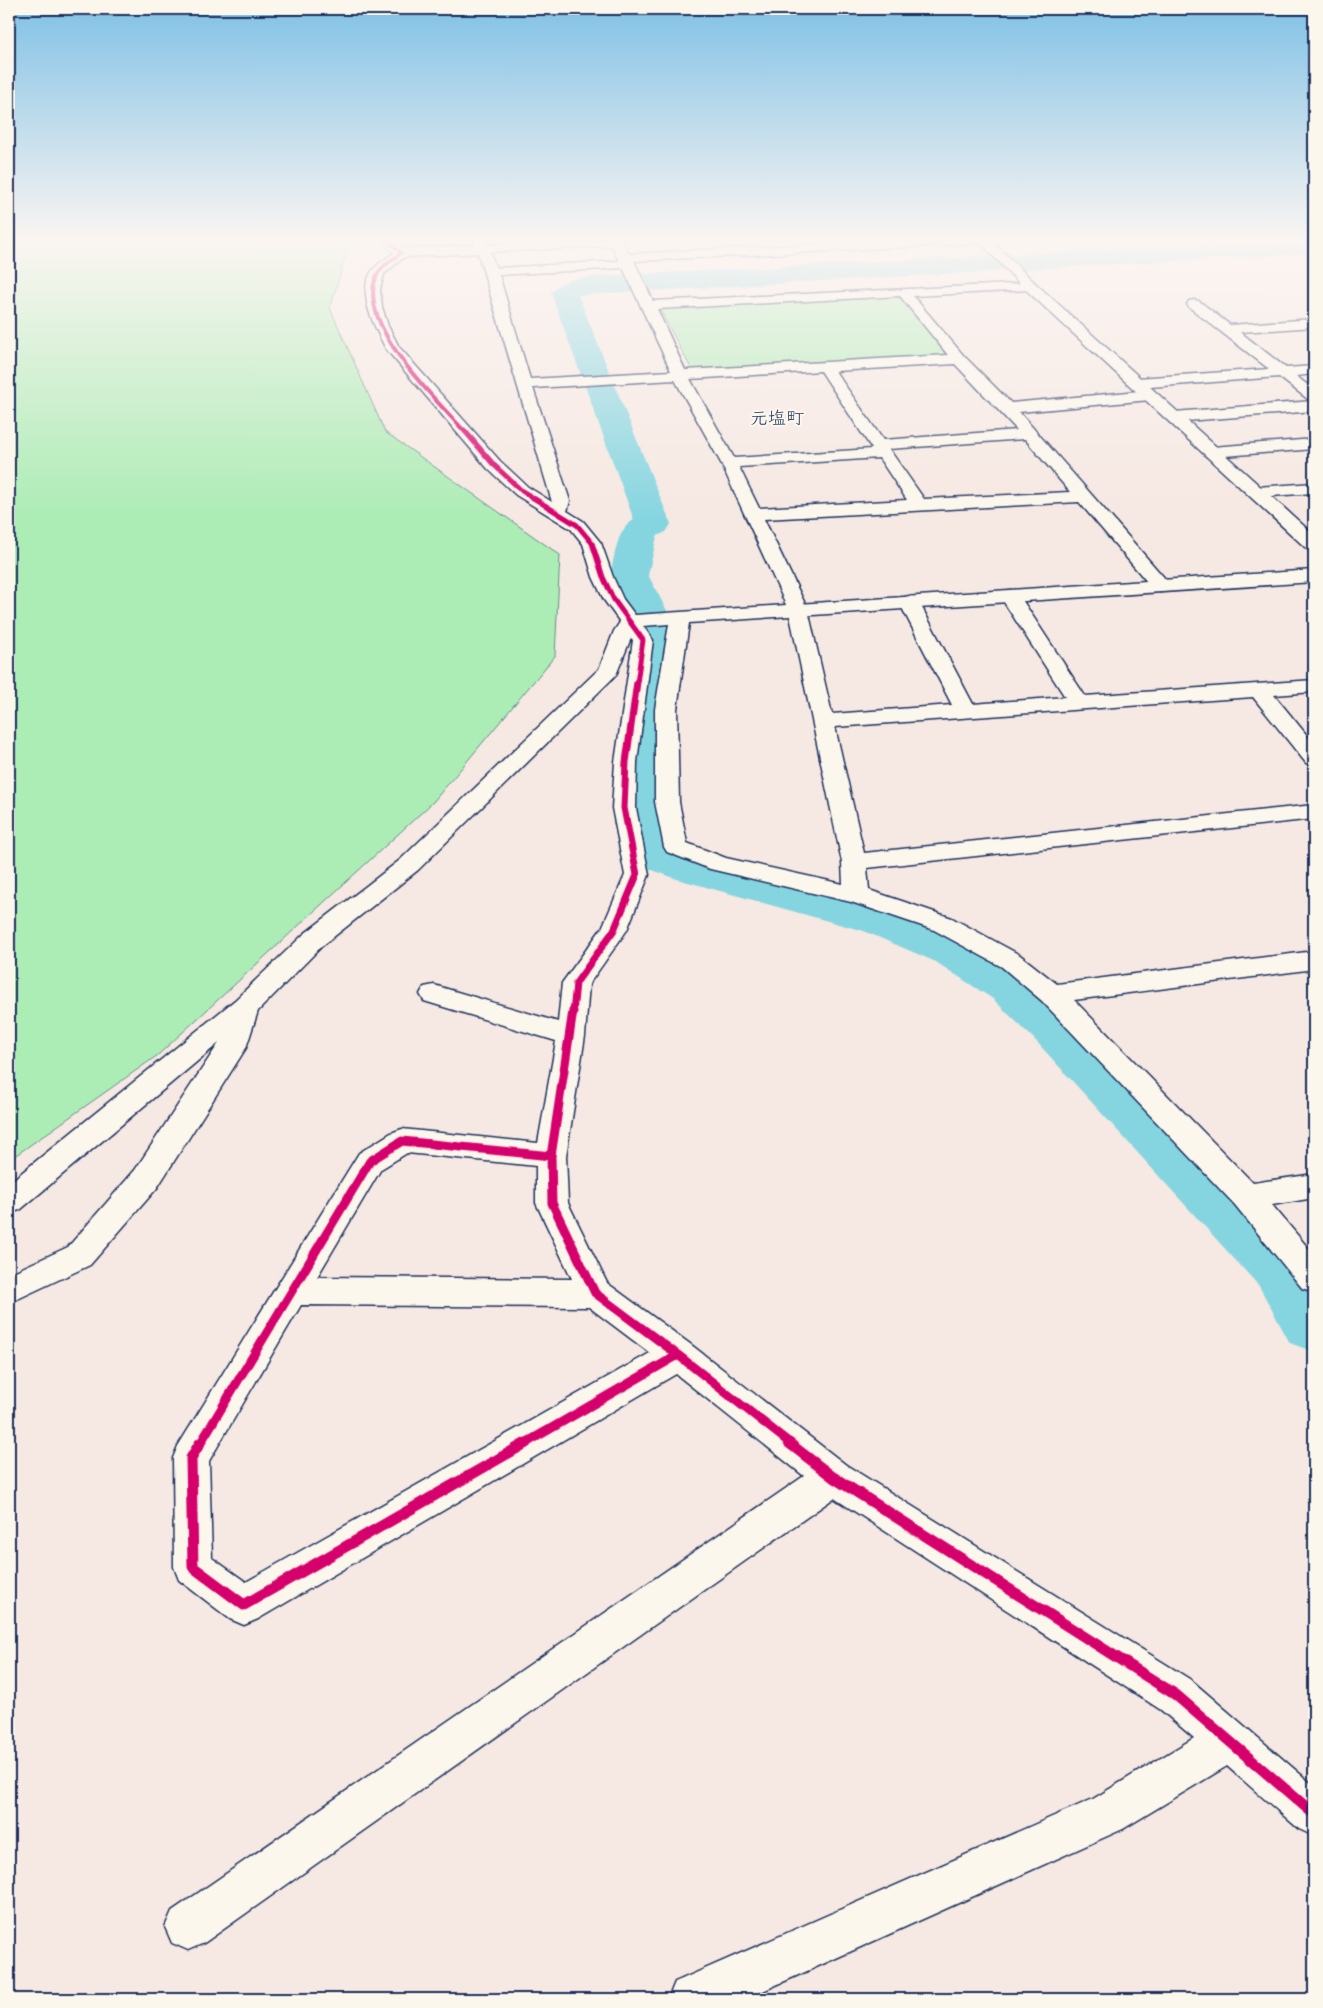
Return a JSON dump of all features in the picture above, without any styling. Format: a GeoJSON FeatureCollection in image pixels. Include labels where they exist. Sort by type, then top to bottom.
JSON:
{"type":"FeatureCollection","features":[{"type":"Feature","properties":{"kind":"street"},"geometry":{"type":"LineString","coordinates":[[384,333],[393,349],[494,465],[522,492],[577,525],[592,543],[603,577],[614,600],[642,640],[626,762],[624,808],[638,875],[614,930],[576,983],[571,1036],[551,1156],[552,1203],[595,1293],[678,1355],[833,1477],[1176,1695],[1314,1814]]}},
{"type":"Feature","properties":{"kind":"street"},"geometry":{"type":"LineString","coordinates":[[509,333],[560,501],[558,512]]}},
{"type":"Feature","properties":{"kind":"street"},"geometry":{"type":"LineString","coordinates":[[661,333],[680,375],[728,463],[798,610],[854,862],[858,895]]}},
{"type":"Feature","properties":{"kind":"street"},"geometry":{"type":"LineString","coordinates":[[937,333],[959,359],[1007,408],[1161,586]]}},
{"type":"Feature","properties":{"kind":"street"},"geometry":{"type":"LineString","coordinates":[[1082,333],[1314,545]]}},
{"type":"Feature","properties":{"kind":"street"},"geometry":{"type":"LineString","coordinates":[[1232,333],[1314,396]]}},
{"type":"Feature","properties":{"kind":"street"},"geometry":{"type":"LineString","coordinates":[[524,384],[959,359]]}},
{"type":"Feature","properties":{"kind":"street"},"geometry":{"type":"LineString","coordinates":[[825,367],[920,505]]}},
{"type":"Feature","properties":{"kind":"street"},"geometry":{"type":"LineString","coordinates":[[1137,383],[1314,370]]}},
{"type":"Feature","properties":{"kind":"street"},"geometry":{"type":"LineString","coordinates":[[1007,408],[1150,395]]}},
{"type":"Feature","properties":{"kind":"street"},"geometry":{"type":"LineString","coordinates":[[1174,417],[1314,406]]}},
{"type":"Feature","properties":{"kind":"street"},"geometry":{"type":"LineString","coordinates":[[728,463],[1029,434]]}},
{"type":"Feature","properties":{"kind":"street"},"geometry":{"type":"LineString","coordinates":[[1212,452],[1314,444]]}},
{"type":"Feature","properties":{"kind":"street"},"geometry":{"type":"LineString","coordinates":[[1256,492],[1314,488]]}},
{"type":"Feature","properties":{"kind":"street"},"geometry":{"type":"LineString","coordinates":[[753,514],[1084,496]]}},
{"type":"Feature","properties":{"kind":"street"},"geometry":{"type":"LineString","coordinates":[[630,621],[1314,576]]}},
{"type":"Feature","properties":{"kind":"street"},"geometry":{"type":"LineString","coordinates":[[1010,596],[1078,703]]}},
{"type":"Feature","properties":{"kind":"street"},"geometry":{"type":"LineString","coordinates":[[909,602],[966,711]]}},
{"type":"Feature","properties":{"kind":"street"},"geometry":{"type":"LineString","coordinates":[[680,618],[666,709],[667,802],[676,847],[719,864],[858,895],[943,924],[1011,961],[1052,994],[1246,1196],[1314,1278]]}},
{"type":"Feature","properties":{"kind":"street"},"geometry":{"type":"LineString","coordinates":[[9,1201],[245,1007],[313,940],[409,865],[609,671],[624,631],[630,621]]}},
{"type":"Feature","properties":{"kind":"street"},"geometry":{"type":"LineString","coordinates":[[824,721],[1314,686]]}},
{"type":"Feature","properties":{"kind":"street"},"geometry":{"type":"LineString","coordinates":[[1259,690],[1314,758]]}},
{"type":"Feature","properties":{"kind":"street"},"geometry":{"type":"LineString","coordinates":[[854,862],[1314,812]]}},
{"type":"Feature","properties":{"kind":"street"},"geometry":{"type":"LineString","coordinates":[[1052,994],[1314,960]]}},
{"type":"Feature","properties":{"kind":"street"},"geometry":{"type":"LineString","coordinates":[[434,994],[571,1036]]}},
{"type":"Feature","properties":{"kind":"street"},"geometry":{"type":"LineString","coordinates":[[9,1289],[79,1256],[146,1179],[232,1048],[245,1007]]}},
{"type":"Feature","properties":{"kind":"street"},"geometry":{"type":"LineString","coordinates":[[551,1156],[402,1141],[370,1161],[191,1458],[193,1567],[244,1605],[678,1355]]}},
{"type":"Feature","properties":{"kind":"street"},"geometry":{"type":"LineString","coordinates":[[1246,1196],[1314,1186]]}},
{"type":"Feature","properties":{"kind":"street"},"geometry":{"type":"LineString","coordinates":[[293,1291],[595,1293]]}},
{"type":"Feature","properties":{"kind":"street"},"geometry":{"type":"LineString","coordinates":[[188,1927],[833,1477]]}},
{"type":"Feature","properties":{"kind":"street"},"geometry":{"type":"LineString","coordinates":[[692,1999],[1108,1814],[1229,1741]]}},
{"type":"Feature","properties":{"kind":"green space"},"geometry":{"type":"Polygon","coordinates":[[[9,333],[341,333],[385,432],[560,555],[555,656],[433,802],[158,1055],[9,1160],[9,333]]]}},
{"type":"Feature","properties":{"kind":"green space"},"geometry":{"type":"Polygon","coordinates":[[[672,333],[929,333],[946,352],[940,356],[692,370],[672,333]]]}},
{"type":"Feature","properties":{"kind":"waterway"},"geometry":{"type":"LineString","coordinates":[[579,333],[653,524],[640,531],[629,575],[654,624],[642,728],[643,792],[653,839],[661,856],[695,868],[882,919],[955,950],[1012,986],[1055,1026],[1282,1267],[1314,1323]]}},
{"type":"Feature","properties":{"kind":"cycle path"},"geometry":{"type":"LineString","coordinates":[[384,333],[393,349],[494,465],[522,491],[577,525],[592,543],[603,577],[614,600],[643,640],[626,762],[624,808],[637,875],[614,930],[576,983],[571,1036],[551,1156],[552,1203],[595,1293],[678,1355],[833,1477],[1176,1695],[1314,1814]]}},
{"type":"Feature","properties":{"kind":"cycle path"},"geometry":{"type":"LineString","coordinates":[[551,1156],[402,1141],[370,1161],[191,1458],[193,1567],[244,1605],[678,1355]]}},
{"type":"Feature","properties":{"kind":"district","name":"元塩町"},"geometry":{"type":"Point","coordinates":[777,418]}}]}
